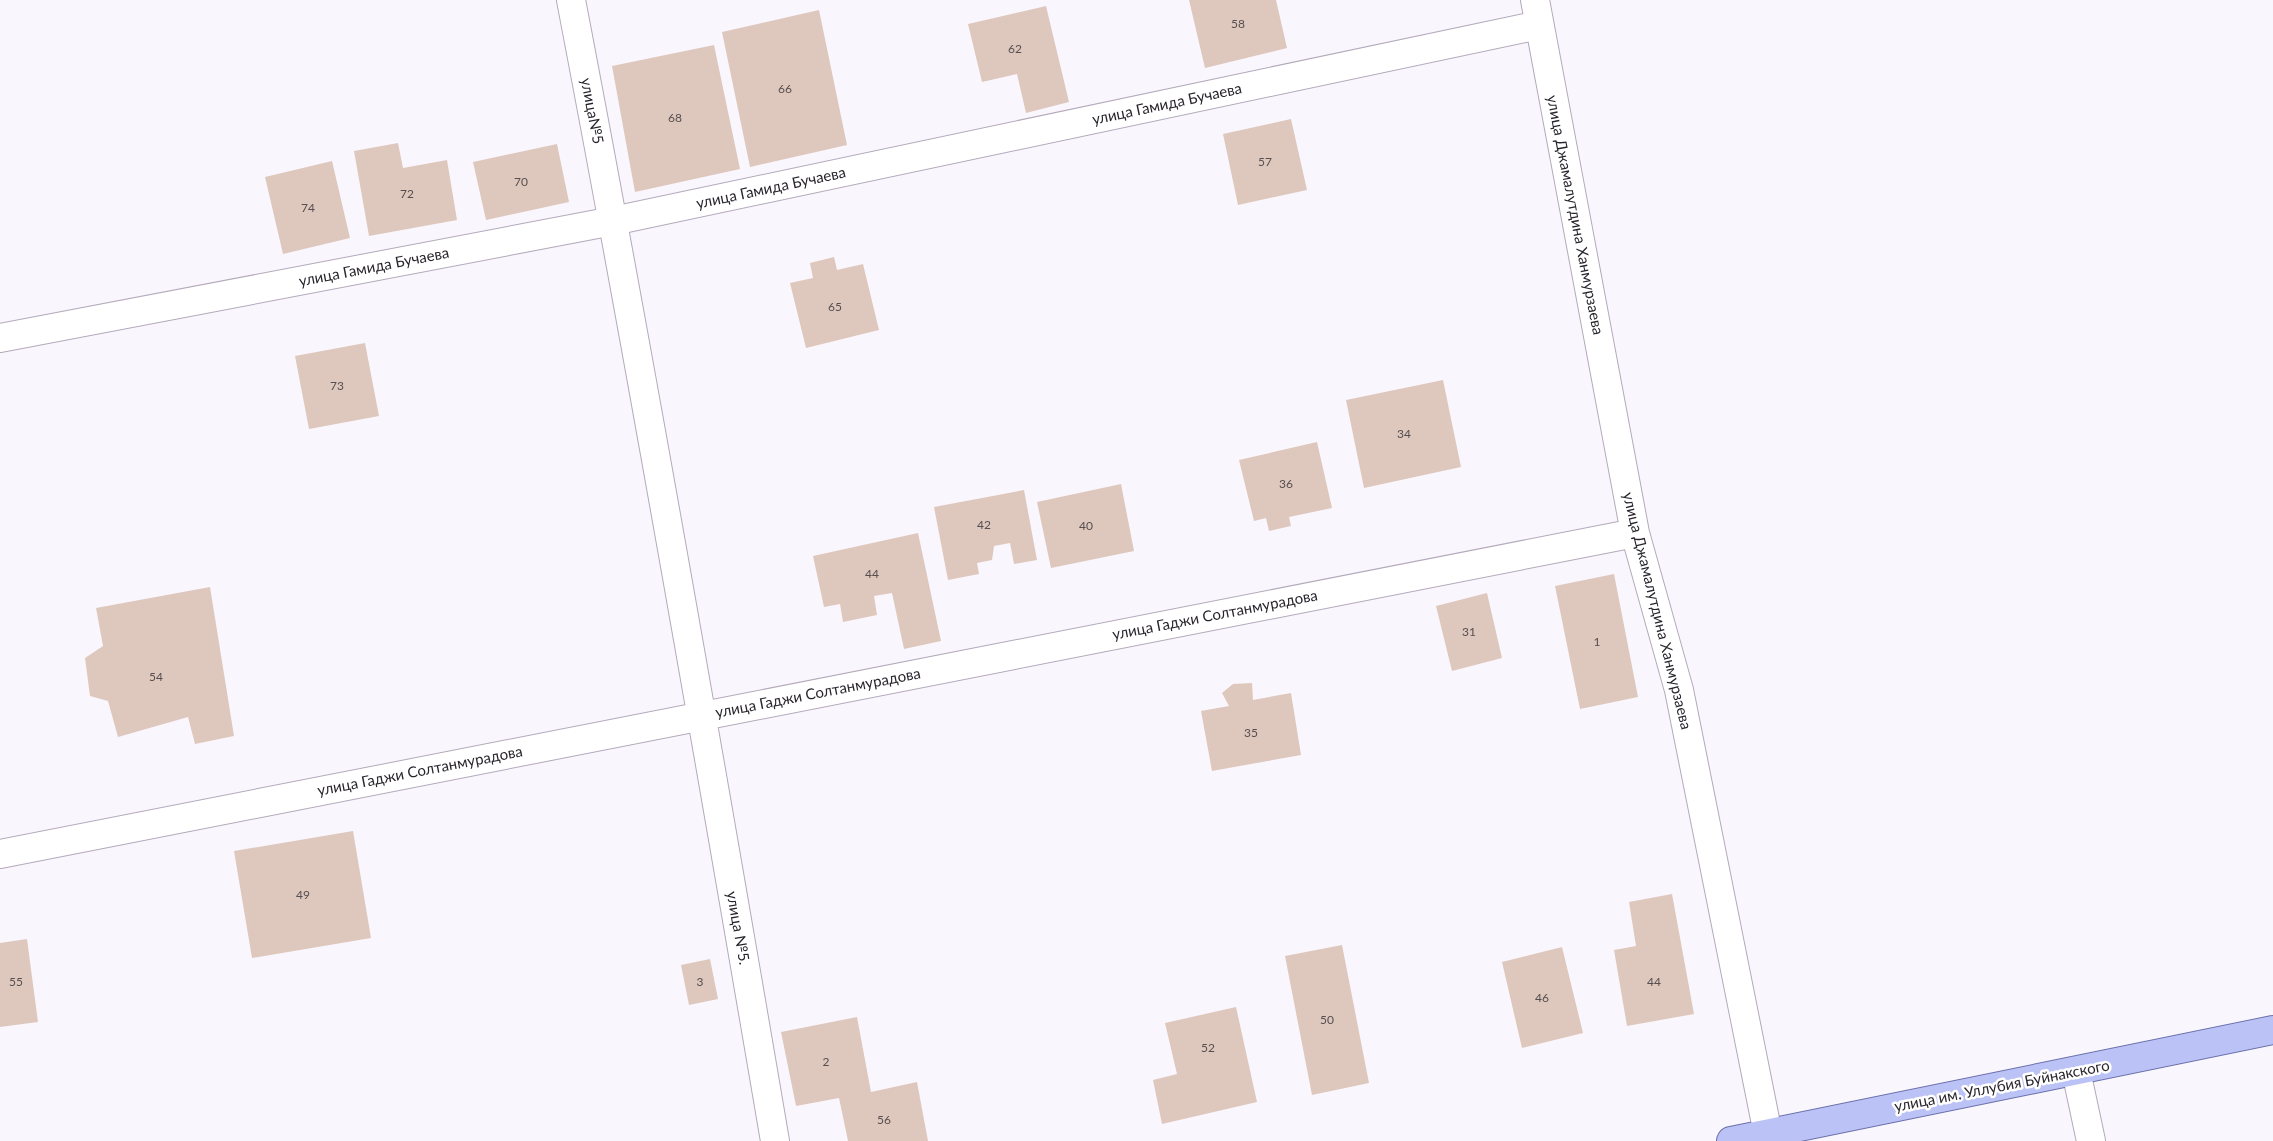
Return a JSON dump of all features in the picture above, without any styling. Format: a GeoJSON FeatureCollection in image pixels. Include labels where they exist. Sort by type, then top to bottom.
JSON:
{"type":"FeatureCollection","features":[{"type":"Feature","properties":{"kind":"main road","name":"улица им. Уллубия Буйнакского"},"geometry":{"type":"LineString","coordinates":[[1731,1141],[2076,1072],[2273,1030]]}},
{"type":"Feature","properties":{"kind":"street","name":"улица№5"},"geometry":{"type":"LineString","coordinates":[[571,0],[702,716]]}},
{"type":"Feature","properties":{"kind":"street","name":"улица Гамида Бучаева"},"geometry":{"type":"LineString","coordinates":[[0,338],[613,222],[1537,12]]}},
{"type":"Feature","properties":{"kind":"street","name":"улица Джамалутдина Ханмурзаева"},"geometry":{"type":"LineString","coordinates":[[1537,12],[1636,533],[1679,690],[1768,1134]]}},
{"type":"Feature","properties":{"kind":"street","name":"улица Гаджи Солтанмурадова"},"geometry":{"type":"LineString","coordinates":[[0,854],[1636,533]]}},
{"type":"Feature","properties":{"kind":"street","name":"улица №5."},"geometry":{"type":"LineString","coordinates":[[702,716],[775,1141]]}},
{"type":"Feature","properties":{"kind":"street"},"geometry":{"type":"LineString","coordinates":[[2076,1072],[2091,1141]]}},
{"type":"Feature","properties":{"kind":"building"},"geometry":{"type":"Polygon","coordinates":[[[1189,0],[1276,0],[1287,48],[1205,68],[1189,0]]]}},
{"type":"Feature","properties":{"kind":"building"},"geometry":{"type":"Polygon","coordinates":[[[1046,6],[1069,102],[1026,113],[1017,74],[982,82],[968,24],[1046,6]]]}},
{"type":"Feature","properties":{"kind":"building"},"geometry":{"type":"Polygon","coordinates":[[[819,10],[847,145],[750,167],[722,32],[819,10]]]}},
{"type":"Feature","properties":{"kind":"building"},"geometry":{"type":"Polygon","coordinates":[[[714,45],[740,169],[635,192],[612,66],[714,45]]]}},
{"type":"Feature","properties":{"kind":"building"},"geometry":{"type":"Polygon","coordinates":[[[1291,119],[1307,190],[1238,205],[1223,134],[1291,119]]]}},
{"type":"Feature","properties":{"kind":"building"},"geometry":{"type":"Polygon","coordinates":[[[398,143],[403,168],[447,160],[457,220],[369,236],[354,151],[398,143]]]}},
{"type":"Feature","properties":{"kind":"building"},"geometry":{"type":"Polygon","coordinates":[[[557,144],[569,202],[486,220],[473,162],[557,144]]]}},
{"type":"Feature","properties":{"kind":"building"},"geometry":{"type":"Polygon","coordinates":[[[332,161],[350,238],[283,254],[265,177],[332,161]]]}},
{"type":"Feature","properties":{"kind":"building"},"geometry":{"type":"Polygon","coordinates":[[[834,257],[837,270],[863,264],[879,330],[806,348],[790,283],[813,278],[810,263],[834,257]]]}},
{"type":"Feature","properties":{"kind":"building"},"geometry":{"type":"Polygon","coordinates":[[[365,343],[379,416],[309,429],[295,356],[365,343]]]}},
{"type":"Feature","properties":{"kind":"building"},"geometry":{"type":"Polygon","coordinates":[[[1443,380],[1461,467],[1364,488],[1346,400],[1443,380]]]}},
{"type":"Feature","properties":{"kind":"building"},"geometry":{"type":"Polygon","coordinates":[[[1317,442],[1332,508],[1289,517],[1291,526],[1269,531],[1266,518],[1254,521],[1239,460],[1317,442]]]}},
{"type":"Feature","properties":{"kind":"building"},"geometry":{"type":"Polygon","coordinates":[[[1121,484],[1134,551],[1051,568],[1037,502],[1121,484]]]}},
{"type":"Feature","properties":{"kind":"building"},"geometry":{"type":"Polygon","coordinates":[[[1024,490],[1037,560],[1014,564],[1010,543],[994,546],[992,560],[977,563],[979,574],[948,580],[934,507],[1024,490]]]}},
{"type":"Feature","properties":{"kind":"building"},"geometry":{"type":"Polygon","coordinates":[[[918,533],[941,641],[904,649],[892,593],[874,596],[877,615],[843,622],[840,604],[824,607],[813,556],[918,533]]]}},
{"type":"Feature","properties":{"kind":"building"},"geometry":{"type":"Polygon","coordinates":[[[1614,574],[1638,697],[1580,709],[1555,586],[1614,574]]]}},
{"type":"Feature","properties":{"kind":"building"},"geometry":{"type":"Polygon","coordinates":[[[210,587],[234,736],[195,744],[188,717],[118,737],[108,701],[90,696],[85,658],[103,646],[96,608],[210,587]]]}},
{"type":"Feature","properties":{"kind":"building"},"geometry":{"type":"Polygon","coordinates":[[[1487,593],[1502,658],[1452,671],[1436,606],[1487,593]]]}},
{"type":"Feature","properties":{"kind":"building"},"geometry":{"type":"Polygon","coordinates":[[[1252,683],[1253,700],[1291,693],[1301,755],[1212,771],[1201,711],[1229,706],[1222,693],[1233,684],[1252,683]]]}},
{"type":"Feature","properties":{"kind":"building"},"geometry":{"type":"Polygon","coordinates":[[[353,831],[371,938],[252,958],[234,851],[353,831]]]}},
{"type":"Feature","properties":{"kind":"building"},"geometry":{"type":"Polygon","coordinates":[[[1672,894],[1694,1014],[1627,1026],[1614,950],[1636,946],[1629,902],[1672,894]]]}},
{"type":"Feature","properties":{"kind":"building"},"geometry":{"type":"Polygon","coordinates":[[[27,939],[38,1022],[0,1027],[0,943],[27,939]]]}},
{"type":"Feature","properties":{"kind":"building"},"geometry":{"type":"Polygon","coordinates":[[[1342,945],[1369,1083],[1312,1095],[1285,956],[1342,945]]]}},
{"type":"Feature","properties":{"kind":"building"},"geometry":{"type":"Polygon","coordinates":[[[1562,947],[1583,1033],[1522,1048],[1502,962],[1562,947]]]}},
{"type":"Feature","properties":{"kind":"building"},"geometry":{"type":"Polygon","coordinates":[[[710,959],[718,999],[689,1005],[681,965],[710,959]]]}},
{"type":"Feature","properties":{"kind":"building"},"geometry":{"type":"Polygon","coordinates":[[[1236,1007],[1257,1102],[1162,1124],[1153,1080],[1177,1074],[1165,1023],[1236,1007]]]}},
{"type":"Feature","properties":{"kind":"building"},"geometry":{"type":"Polygon","coordinates":[[[857,1017],[871,1092],[917,1082],[928,1141],[848,1141],[839,1098],[796,1106],[781,1032],[857,1017]]]}}]}
